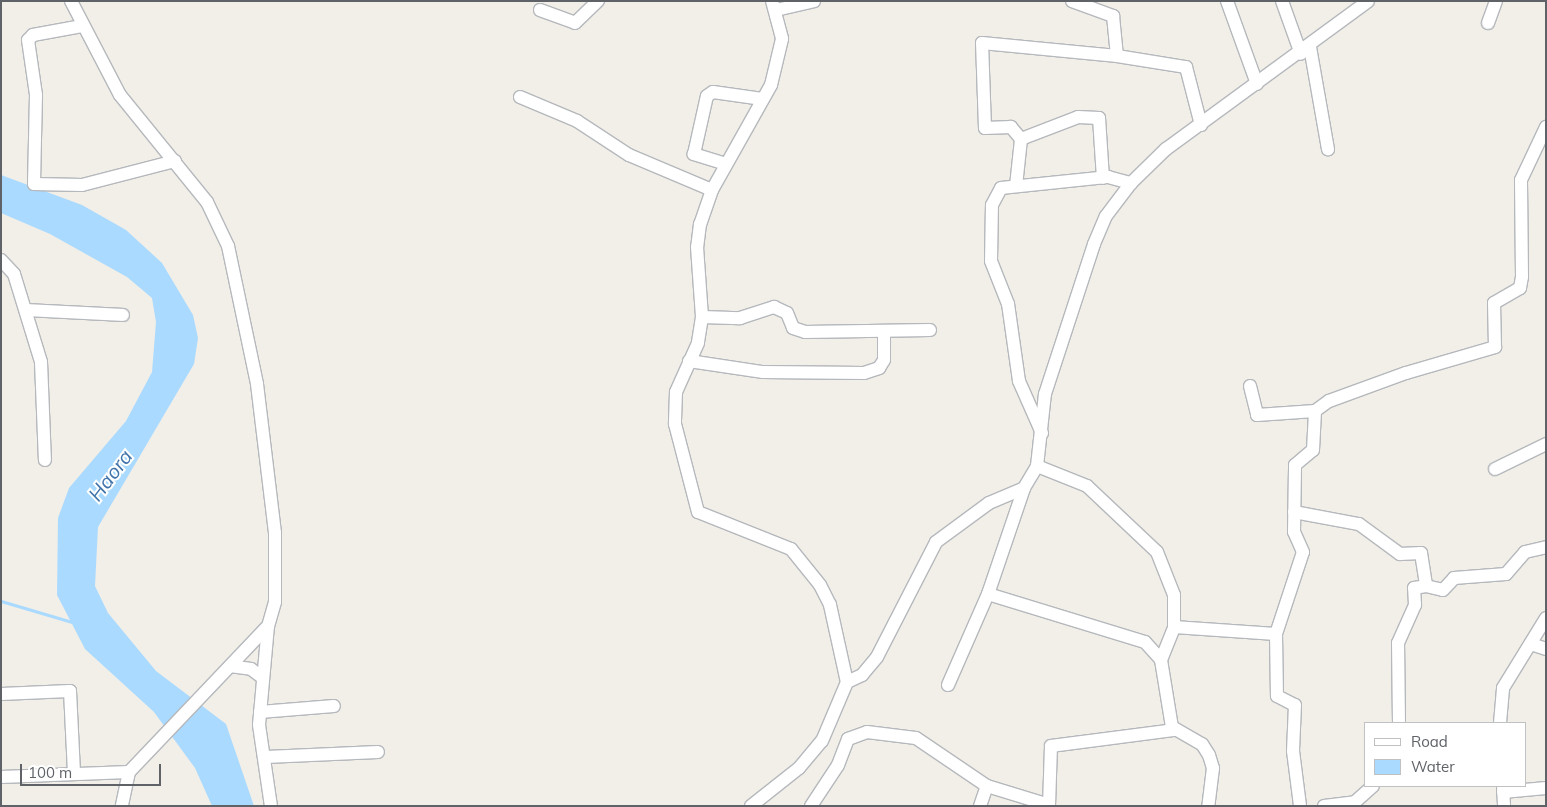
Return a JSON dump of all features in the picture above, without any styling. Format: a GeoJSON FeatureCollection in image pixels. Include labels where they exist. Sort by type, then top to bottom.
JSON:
{"type":"FeatureCollection","features":[{"type":"Feature","properties":{"kind":"street"},"geometry":{"type":"LineString","coordinates":[[71,1],[82,26],[120,95],[175,161],[219,224],[239,284],[257,384],[275,533],[276,602],[268,626],[260,712],[271,806]]}},
{"type":"Feature","properties":{"kind":"street"},"geometry":{"type":"LineString","coordinates":[[540,10],[579,22],[598,1]]}},
{"type":"Feature","properties":{"kind":"street"},"geometry":{"type":"LineString","coordinates":[[751,806],[812,755],[833,720],[847,682],[830,605],[799,556],[775,540],[711,519],[693,503],[675,424],[676,392],[689,360],[702,317],[696,247],[712,190],[763,99],[782,38],[774,5],[814,1]]}},
{"type":"Feature","properties":{"kind":"street"},"geometry":{"type":"LineString","coordinates":[[1072,1],[1113,16],[1117,56]]}},
{"type":"Feature","properties":{"kind":"street"},"geometry":{"type":"LineString","coordinates":[[1227,1],[1257,84]]}},
{"type":"Feature","properties":{"kind":"street"},"geometry":{"type":"LineString","coordinates":[[1282,1],[1305,51],[1328,149]]}},
{"type":"Feature","properties":{"kind":"street"},"geometry":{"type":"LineString","coordinates":[[948,685],[988,594],[1024,488],[1037,466],[1047,386],[1094,244],[1106,216],[1131,183],[1201,125],[1305,51],[1368,1]]}},
{"type":"Feature","properties":{"kind":"street"},"geometry":{"type":"LineString","coordinates":[[1488,23],[1496,1]]}},
{"type":"Feature","properties":{"kind":"street"},"geometry":{"type":"LineString","coordinates":[[82,26],[33,35],[28,40],[36,95],[34,184],[82,186],[175,161]]}},
{"type":"Feature","properties":{"kind":"street"},"geometry":{"type":"LineString","coordinates":[[1016,186],[1021,139],[1012,127],[985,128],[982,44],[1117,56],[1186,67],[1201,125]]}},
{"type":"Feature","properties":{"kind":"street"},"geometry":{"type":"LineString","coordinates":[[726,164],[694,154],[708,96],[713,92],[763,99]]}},
{"type":"Feature","properties":{"kind":"street"},"geometry":{"type":"LineString","coordinates":[[520,97],[577,121],[629,155],[712,190]]}},
{"type":"Feature","properties":{"kind":"street"},"geometry":{"type":"LineString","coordinates":[[1021,139],[1064,120],[1096,116],[1102,126],[1103,178]]}},
{"type":"Feature","properties":{"kind":"street"},"geometry":{"type":"LineString","coordinates":[[1250,386],[1257,415],[1315,411],[1329,401],[1398,376],[1495,347],[1494,302],[1520,288],[1522,277],[1521,180],[1546,127]]}},
{"type":"Feature","properties":{"kind":"street"},"geometry":{"type":"LineString","coordinates":[[1042,433],[1019,381],[1008,304],[989,249],[996,193],[1016,186],[1103,178],[1131,183]]}},
{"type":"Feature","properties":{"kind":"street"},"geometry":{"type":"LineString","coordinates":[[1,260],[14,274],[27,310],[44,384],[45,460]]}},
{"type":"Feature","properties":{"kind":"street"},"geometry":{"type":"LineString","coordinates":[[702,317],[740,318],[774,307],[787,313],[793,328],[805,332],[884,333],[930,330]]}},
{"type":"Feature","properties":{"kind":"street"},"geometry":{"type":"LineString","coordinates":[[27,310],[123,315]]}},
{"type":"Feature","properties":{"kind":"street"},"geometry":{"type":"LineString","coordinates":[[689,360],[763,372],[864,373],[879,368],[884,360],[884,333]]}},
{"type":"Feature","properties":{"kind":"street"},"geometry":{"type":"LineString","coordinates":[[1300,806],[1293,751],[1295,705],[1277,696],[1276,634],[1303,552],[1294,532],[1295,465],[1313,450],[1315,411]]}},
{"type":"Feature","properties":{"kind":"street"},"geometry":{"type":"LineString","coordinates":[[1495,469],[1546,444]]}},
{"type":"Feature","properties":{"kind":"street"},"geometry":{"type":"LineString","coordinates":[[1037,466],[1087,486],[1157,552],[1174,595],[1174,627],[1161,660],[1168,718],[1175,730],[1202,744],[1209,755],[1213,768],[1208,806]]}},
{"type":"Feature","properties":{"kind":"street"},"geometry":{"type":"LineString","coordinates":[[847,682],[862,674],[877,657],[936,542],[989,504],[1024,488]]}},
{"type":"Feature","properties":{"kind":"street"},"geometry":{"type":"LineString","coordinates":[[1294,512],[1358,524],[1400,554],[1421,553],[1426,586]]}},
{"type":"Feature","properties":{"kind":"street"},"geometry":{"type":"LineString","coordinates":[[1399,722],[1398,643],[1414,610],[1414,588],[1426,586],[1444,590],[1454,578],[1506,574],[1525,552],[1546,546]]}},
{"type":"Feature","properties":{"kind":"street"},"geometry":{"type":"LineString","coordinates":[[988,594],[1138,638],[1161,660]]}},
{"type":"Feature","properties":{"kind":"street"},"geometry":{"type":"LineString","coordinates":[[1500,722],[1503,688],[1546,618]]}},
{"type":"Feature","properties":{"kind":"street"},"geometry":{"type":"LineString","coordinates":[[122,806],[130,772],[268,626]]}},
{"type":"Feature","properties":{"kind":"street"},"geometry":{"type":"LineString","coordinates":[[1174,627],[1276,634]]}},
{"type":"Feature","properties":{"kind":"street"},"geometry":{"type":"LineString","coordinates":[[1531,644],[1546,648]]}},
{"type":"Feature","properties":{"kind":"street"},"geometry":{"type":"LineString","coordinates":[[227,668],[251,669],[264,678]]}},
{"type":"Feature","properties":{"kind":"street"},"geometry":{"type":"LineString","coordinates":[[1,694],[70,691],[74,774]]}},
{"type":"Feature","properties":{"kind":"street"},"geometry":{"type":"LineString","coordinates":[[260,712],[334,706]]}},
{"type":"Feature","properties":{"kind":"street"},"geometry":{"type":"LineString","coordinates":[[812,806],[838,764],[848,739],[857,733],[916,738],[987,786],[1049,805],[1051,746],[1175,730]]}},
{"type":"Feature","properties":{"kind":"street"},"geometry":{"type":"LineString","coordinates":[[266,757],[378,752]]}},
{"type":"Feature","properties":{"kind":"street"},"geometry":{"type":"LineString","coordinates":[[1,777],[130,772]]}},
{"type":"Feature","properties":{"kind":"street"},"geometry":{"type":"LineString","coordinates":[[980,806],[987,786]]}},
{"type":"Feature","properties":{"kind":"street"},"geometry":{"type":"LineString","coordinates":[[1324,806],[1355,802],[1372,787]]}},
{"type":"Feature","properties":{"kind":"street"},"geometry":{"type":"LineString","coordinates":[[1504,806],[1503,789],[1546,788]]}},
{"type":"Feature","properties":{"kind":"water","name":"Haora"},"geometry":{"type":"Polygon","coordinates":[[[1,175],[82,205],[126,230],[162,263],[193,315],[198,338],[194,364],[98,527],[95,586],[108,613],[156,671],[226,724],[254,806],[212,806],[195,768],[154,712],[85,649],[57,595],[58,518],[69,488],[126,421],[152,372],[156,322],[152,298],[127,277],[50,234],[1,213],[1,175]]]}},
{"type":"Feature","properties":{"kind":"waterway"},"geometry":{"type":"LineString","coordinates":[[1,601],[72,622]]}}]}
